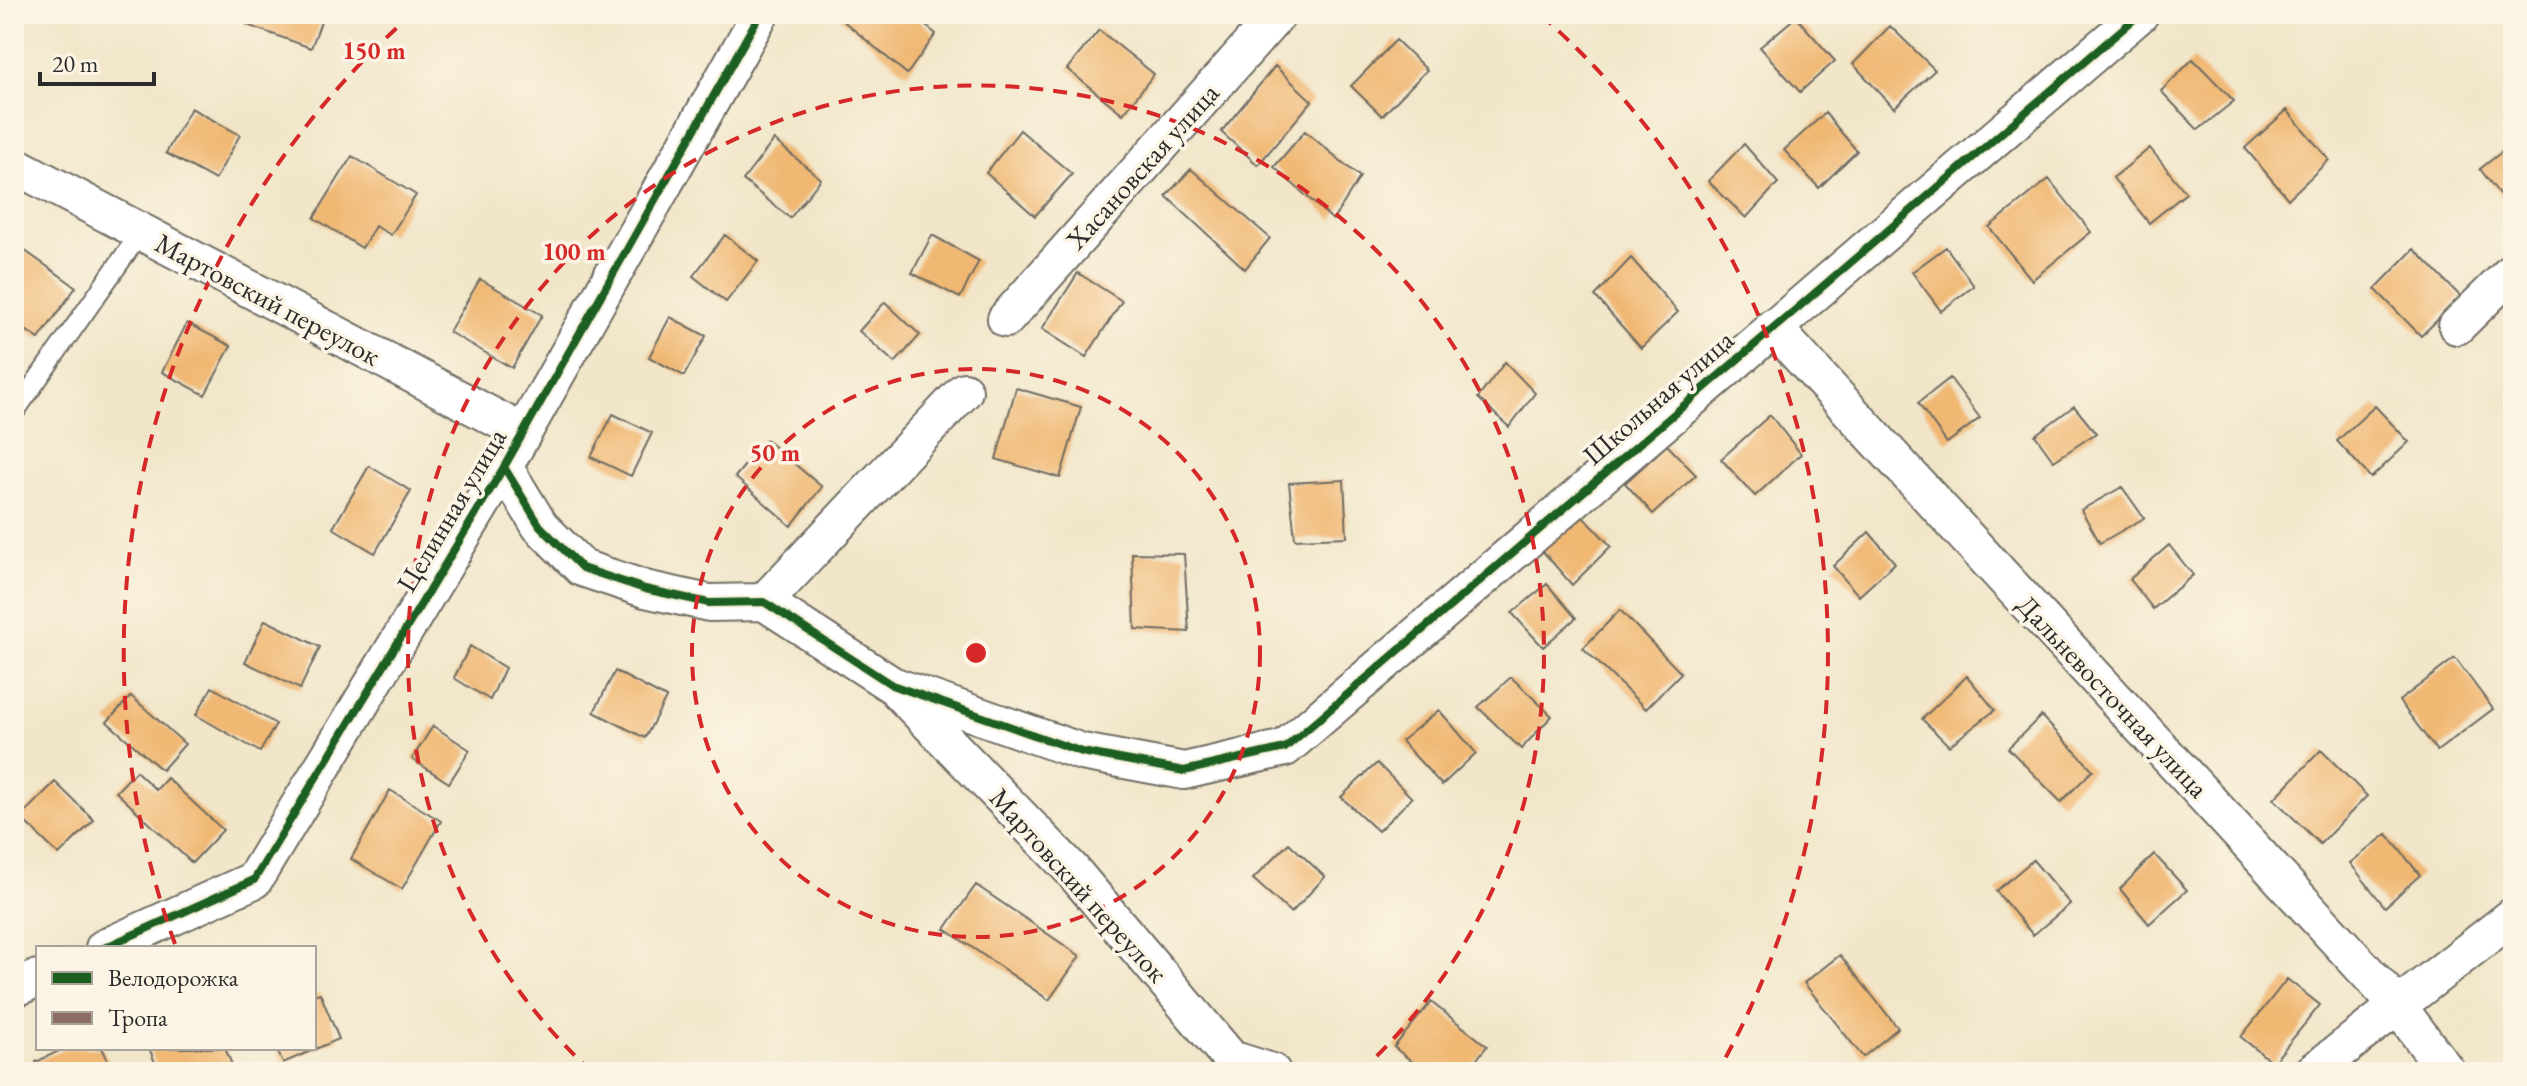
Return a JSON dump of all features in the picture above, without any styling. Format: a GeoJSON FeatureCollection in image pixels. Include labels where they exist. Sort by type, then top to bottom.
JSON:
{"type":"FeatureCollection","features":[{"type":"Feature","properties":{"kind":"street","name":"Целинная улица"},"geometry":{"type":"LineString","coordinates":[[108,946],[254,880],[504,467],[760,14]]}},
{"type":"Feature","properties":{"kind":"street","name":"Хасановская улица"},"geometry":{"type":"LineString","coordinates":[[1006,319],[1278,14]]}},
{"type":"Feature","properties":{"kind":"street","name":"Школьная улица"},"geometry":{"type":"LineString","coordinates":[[1184,771],[1285,748],[2140,14]]}},
{"type":"Feature","properties":{"kind":"street","name":"Мартовский переулок"},"geometry":{"type":"LineString","coordinates":[[14,165],[522,432]]}},
{"type":"Feature","properties":{"kind":"street"},"geometry":{"type":"LineString","coordinates":[[2457,326],[2513,271]]}},
{"type":"Feature","properties":{"kind":"street","name":"Дальневосточная улица"},"geometry":{"type":"LineString","coordinates":[[1773,327],[2398,1006],[2447,1072]]}},
{"type":"Feature","properties":{"kind":"street"},"geometry":{"type":"LineString","coordinates":[[504,467],[540,526],[582,568],[645,589],[709,603],[764,602],[964,391]]}},
{"type":"Feature","properties":{"kind":"street","name":"Мартовский переулок"},"geometry":{"type":"LineString","coordinates":[[764,602],[892,685],[1071,869],[1231,1059],[1272,1072]]}},
{"type":"Feature","properties":{"kind":"street","name":"Мартовский переулок"},"geometry":{"type":"LineString","coordinates":[[892,685],[1082,752],[1184,771]]}},
{"type":"Feature","properties":{"kind":"street"},"geometry":{"type":"LineString","coordinates":[[2313,1072],[2513,916]]}},
{"type":"Feature","properties":{"kind":"street"},"geometry":{"type":"LineString","coordinates":[[14,989],[36,979]]}},
{"type":"Feature","properties":{"kind":"lane"},"geometry":{"type":"LineString","coordinates":[[14,413],[141,232]]}},
{"type":"Feature","properties":{"kind":"building"},"geometry":{"type":"Polygon","coordinates":[[[251,14],[324,14],[311,48],[247,25],[251,14]]]}},
{"type":"Feature","properties":{"kind":"building"},"geometry":{"type":"Polygon","coordinates":[[[835,14],[911,14],[936,34],[907,74],[835,14]]]}},
{"type":"Feature","properties":{"kind":"building"},"geometry":{"type":"Polygon","coordinates":[[[1796,17],[1835,61],[1800,92],[1760,47],[1796,17]]]}},
{"type":"Feature","properties":{"kind":"building"},"geometry":{"type":"Polygon","coordinates":[[[1890,26],[1935,70],[1894,108],[1853,64],[1890,26]]]}},
{"type":"Feature","properties":{"kind":"building"},"geometry":{"type":"Polygon","coordinates":[[[1099,30],[1154,74],[1123,114],[1067,69],[1099,30]]]}},
{"type":"Feature","properties":{"kind":"building"},"geometry":{"type":"Polygon","coordinates":[[[1396,40],[1427,70],[1382,116],[1351,86],[1396,40]]]}},
{"type":"Feature","properties":{"kind":"building"},"geometry":{"type":"Polygon","coordinates":[[[2193,59],[2234,101],[2198,130],[2161,91],[2193,59]]]}},
{"type":"Feature","properties":{"kind":"building"},"geometry":{"type":"Polygon","coordinates":[[[1275,66],[1312,101],[1258,165],[1221,132],[1275,66]]]}},
{"type":"Feature","properties":{"kind":"building"},"geometry":{"type":"Polygon","coordinates":[[[191,108],[240,135],[215,180],[166,153],[191,108]]]}},
{"type":"Feature","properties":{"kind":"building"},"geometry":{"type":"Polygon","coordinates":[[[2287,110],[2329,160],[2288,199],[2245,148],[2287,110]]]}},
{"type":"Feature","properties":{"kind":"building"},"geometry":{"type":"Polygon","coordinates":[[[1825,113],[1857,151],[1819,188],[1784,150],[1825,113]]]}},
{"type":"Feature","properties":{"kind":"building"},"geometry":{"type":"Polygon","coordinates":[[[1020,130],[1072,174],[1035,216],[986,173],[1020,130]]]}},
{"type":"Feature","properties":{"kind":"building"},"geometry":{"type":"Polygon","coordinates":[[[1305,131],[1360,177],[1333,220],[1274,167],[1305,131]]]}},
{"type":"Feature","properties":{"kind":"building"},"geometry":{"type":"Polygon","coordinates":[[[774,140],[821,179],[790,218],[743,180],[774,140]]]}},
{"type":"Feature","properties":{"kind":"building"},"geometry":{"type":"Polygon","coordinates":[[[2513,143],[2513,212],[2480,169],[2513,143]]]}},
{"type":"Feature","properties":{"kind":"building"},"geometry":{"type":"Polygon","coordinates":[[[1744,144],[1778,183],[1746,218],[1708,181],[1744,144]]]}},
{"type":"Feature","properties":{"kind":"building"},"geometry":{"type":"Polygon","coordinates":[[[2150,148],[2186,193],[2149,223],[2113,178],[2150,148]]]}},
{"type":"Feature","properties":{"kind":"building"},"geometry":{"type":"Polygon","coordinates":[[[352,156],[416,195],[391,235],[375,226],[362,248],[314,218],[352,156]]]}},
{"type":"Feature","properties":{"kind":"building"},"geometry":{"type":"Polygon","coordinates":[[[1191,169],[1270,238],[1245,269],[1166,196],[1191,169]]]}},
{"type":"Feature","properties":{"kind":"building"},"geometry":{"type":"Polygon","coordinates":[[[2049,179],[2091,232],[2032,280],[1989,227],[2049,179]]]}},
{"type":"Feature","properties":{"kind":"building"},"geometry":{"type":"Polygon","coordinates":[[[725,235],[758,261],[726,302],[693,276],[725,235]]]}},
{"type":"Feature","properties":{"kind":"building"},"geometry":{"type":"Polygon","coordinates":[[[932,235],[979,261],[960,298],[912,273],[932,235]]]}},
{"type":"Feature","properties":{"kind":"building"},"geometry":{"type":"Polygon","coordinates":[[[14,243],[76,287],[39,339],[14,322],[14,243]]]}},
{"type":"Feature","properties":{"kind":"building"},"geometry":{"type":"Polygon","coordinates":[[[1946,247],[1974,286],[1941,311],[1912,272],[1946,247]]]}},
{"type":"Feature","properties":{"kind":"building"},"geometry":{"type":"Polygon","coordinates":[[[2414,249],[2461,297],[2421,336],[2375,289],[2414,249]]]}},
{"type":"Feature","properties":{"kind":"building"},"geometry":{"type":"Polygon","coordinates":[[[1631,258],[1678,312],[1641,348],[1595,296],[1631,258]]]}},
{"type":"Feature","properties":{"kind":"building"},"geometry":{"type":"Polygon","coordinates":[[[1078,273],[1122,301],[1086,357],[1042,329],[1078,273]]]}},
{"type":"Feature","properties":{"kind":"building"},"geometry":{"type":"Polygon","coordinates":[[[480,279],[542,315],[512,368],[449,332],[480,279]]]}},
{"type":"Feature","properties":{"kind":"building"},"geometry":{"type":"Polygon","coordinates":[[[885,302],[920,335],[895,363],[859,331],[885,302]]]}},
{"type":"Feature","properties":{"kind":"building"},"geometry":{"type":"Polygon","coordinates":[[[670,317],[706,336],[684,376],[649,357],[670,317]]]}},
{"type":"Feature","properties":{"kind":"building"},"geometry":{"type":"Polygon","coordinates":[[[187,323],[231,346],[205,395],[162,372],[187,323]]]}},
{"type":"Feature","properties":{"kind":"building"},"geometry":{"type":"Polygon","coordinates":[[[1505,362],[1535,393],[1509,427],[1478,398],[1505,362]]]}},
{"type":"Feature","properties":{"kind":"building"},"geometry":{"type":"Polygon","coordinates":[[[1950,378],[1980,418],[1947,443],[1918,403],[1950,378]]]}},
{"type":"Feature","properties":{"kind":"building"},"geometry":{"type":"Polygon","coordinates":[[[1016,388],[1081,407],[1060,478],[996,459],[1016,388]]]}},
{"type":"Feature","properties":{"kind":"building"},"geometry":{"type":"Polygon","coordinates":[[[2074,406],[2096,433],[2054,461],[2035,435],[2074,406]]]}},
{"type":"Feature","properties":{"kind":"building"},"geometry":{"type":"Polygon","coordinates":[[[2375,406],[2409,442],[2371,478],[2337,441],[2375,406]]]}},
{"type":"Feature","properties":{"kind":"building"},"geometry":{"type":"Polygon","coordinates":[[[613,414],[652,433],[631,476],[591,457],[613,414]]]}},
{"type":"Feature","properties":{"kind":"building"},"geometry":{"type":"Polygon","coordinates":[[[1770,415],[1801,454],[1755,496],[1721,459],[1770,415]]]}},
{"type":"Feature","properties":{"kind":"building"},"geometry":{"type":"Polygon","coordinates":[[[766,440],[822,487],[791,526],[735,477],[766,440]]]}},
{"type":"Feature","properties":{"kind":"building"},"geometry":{"type":"Polygon","coordinates":[[[1667,445],[1696,475],[1653,514],[1625,483],[1667,445]]]}},
{"type":"Feature","properties":{"kind":"building"},"geometry":{"type":"Polygon","coordinates":[[[369,466],[411,491],[375,553],[333,528],[369,466]]]}},
{"type":"Feature","properties":{"kind":"building"},"geometry":{"type":"Polygon","coordinates":[[[1344,480],[1347,537],[1295,539],[1289,483],[1344,480]]]}},
{"type":"Feature","properties":{"kind":"building"},"geometry":{"type":"Polygon","coordinates":[[[2122,487],[2144,518],[2100,543],[2081,510],[2122,487]]]}},
{"type":"Feature","properties":{"kind":"building"},"geometry":{"type":"Polygon","coordinates":[[[1579,512],[1611,546],[1572,585],[1540,548],[1579,512]]]}},
{"type":"Feature","properties":{"kind":"building"},"geometry":{"type":"Polygon","coordinates":[[[1869,532],[1895,563],[1859,596],[1833,566],[1869,532]]]}},
{"type":"Feature","properties":{"kind":"building"},"geometry":{"type":"Polygon","coordinates":[[[2169,545],[2193,575],[2153,609],[2130,579],[2169,545]]]}},
{"type":"Feature","properties":{"kind":"building"},"geometry":{"type":"Polygon","coordinates":[[[1132,553],[1184,554],[1189,632],[1135,629],[1132,553]]]}},
{"type":"Feature","properties":{"kind":"building"},"geometry":{"type":"Polygon","coordinates":[[[1547,584],[1576,618],[1543,647],[1512,613],[1547,584]]]}},
{"type":"Feature","properties":{"kind":"building"},"geometry":{"type":"Polygon","coordinates":[[[1620,610],[1681,673],[1646,709],[1583,648],[1620,610]]]}},
{"type":"Feature","properties":{"kind":"building"},"geometry":{"type":"Polygon","coordinates":[[[265,620],[320,647],[300,689],[245,662],[265,620]]]}},
{"type":"Feature","properties":{"kind":"building"},"geometry":{"type":"Polygon","coordinates":[[[470,646],[505,668],[490,700],[454,678],[470,646]]]}},
{"type":"Feature","properties":{"kind":"building"},"geometry":{"type":"Polygon","coordinates":[[[2455,658],[2493,709],[2437,751],[2399,701],[2455,658]]]}},
{"type":"Feature","properties":{"kind":"building"},"geometry":{"type":"Polygon","coordinates":[[[615,671],[666,698],[645,738],[594,712],[615,671]]]}},
{"type":"Feature","properties":{"kind":"building"},"geometry":{"type":"Polygon","coordinates":[[[1967,676],[1995,710],[1949,746],[1922,719],[1967,676]]]}},
{"type":"Feature","properties":{"kind":"building"},"geometry":{"type":"Polygon","coordinates":[[[1511,677],[1552,716],[1521,749],[1478,707],[1511,677]]]}},
{"type":"Feature","properties":{"kind":"building"},"geometry":{"type":"Polygon","coordinates":[[[212,687],[276,724],[260,752],[196,715],[212,687]]]}},
{"type":"Feature","properties":{"kind":"building"},"geometry":{"type":"Polygon","coordinates":[[[131,696],[185,744],[162,770],[107,722],[131,696]]]}},
{"type":"Feature","properties":{"kind":"building"},"geometry":{"type":"Polygon","coordinates":[[[1439,710],[1476,753],[1442,785],[1401,741],[1439,710]]]}},
{"type":"Feature","properties":{"kind":"building"},"geometry":{"type":"Polygon","coordinates":[[[2041,716],[2093,770],[2061,802],[2008,748],[2041,716]]]}},
{"type":"Feature","properties":{"kind":"building"},"geometry":{"type":"Polygon","coordinates":[[[433,726],[470,750],[449,783],[412,759],[433,726]]]}},
{"type":"Feature","properties":{"kind":"building"},"geometry":{"type":"Polygon","coordinates":[[[2321,750],[2367,796],[2320,844],[2274,799],[2321,750]]]}},
{"type":"Feature","properties":{"kind":"building"},"geometry":{"type":"Polygon","coordinates":[[[1377,763],[1412,798],[1378,831],[1341,797],[1377,763]]]}},
{"type":"Feature","properties":{"kind":"building"},"geometry":{"type":"Polygon","coordinates":[[[136,771],[156,790],[167,778],[223,830],[192,863],[116,792],[136,771]]]}},
{"type":"Feature","properties":{"kind":"building"},"geometry":{"type":"Polygon","coordinates":[[[55,782],[94,820],[59,855],[20,817],[55,782]]]}},
{"type":"Feature","properties":{"kind":"building"},"geometry":{"type":"Polygon","coordinates":[[[390,790],[441,821],[402,889],[351,859],[390,790]]]}},
{"type":"Feature","properties":{"kind":"building"},"geometry":{"type":"Polygon","coordinates":[[[2387,834],[2420,875],[2385,907],[2350,863],[2387,834]]]}},
{"type":"Feature","properties":{"kind":"building"},"geometry":{"type":"Polygon","coordinates":[[[1289,843],[1325,877],[1291,913],[1253,879],[1289,843]]]}},
{"type":"Feature","properties":{"kind":"building"},"geometry":{"type":"Polygon","coordinates":[[[2154,854],[2187,890],[2149,924],[2120,889],[2154,854]]]}},
{"type":"Feature","properties":{"kind":"building"},"geometry":{"type":"Polygon","coordinates":[[[2033,860],[2070,904],[2033,935],[1996,891],[2033,860]]]}},
{"type":"Feature","properties":{"kind":"building"},"geometry":{"type":"Polygon","coordinates":[[[976,885],[1080,956],[1049,1000],[945,929],[976,885]]]}},
{"type":"Feature","properties":{"kind":"building"},"geometry":{"type":"Polygon","coordinates":[[[1840,955],[1898,1028],[1863,1057],[1804,983],[1840,955]]]}},
{"type":"Feature","properties":{"kind":"building"},"geometry":{"type":"Polygon","coordinates":[[[2287,979],[2320,1005],[2273,1063],[2241,1037],[2287,979]]]}},
{"type":"Feature","properties":{"kind":"building"},"geometry":{"type":"Polygon","coordinates":[[[320,993],[339,1039],[316,1049],[316,994],[320,993]]]}},
{"type":"Feature","properties":{"kind":"building"},"geometry":{"type":"Polygon","coordinates":[[[1431,1002],[1487,1046],[1467,1072],[1425,1072],[1394,1047],[1431,1002]]]}},
{"type":"Feature","properties":{"kind":"building"},"geometry":{"type":"Polygon","coordinates":[[[61,1050],[103,1050],[114,1072],[41,1072],[36,1062],[61,1050]]]}},
{"type":"Feature","properties":{"kind":"building"},"geometry":{"type":"Polygon","coordinates":[[[150,1050],[226,1050],[235,1072],[159,1072],[150,1050]]]}},
{"type":"Feature","properties":{"kind":"building"},"geometry":{"type":"Polygon","coordinates":[[[277,1050],[313,1050],[283,1063],[277,1050]]]}},
{"type":"Feature","properties":{"kind":"cycle path"},"geometry":{"type":"LineString","coordinates":[[108,946],[254,880],[504,467],[760,14]]}},
{"type":"Feature","properties":{"kind":"cycle path"},"geometry":{"type":"LineString","coordinates":[[504,467],[540,526],[582,568],[645,589],[709,603],[764,602],[892,685],[1082,752],[1184,771],[1285,748],[2140,14]]}}]}
